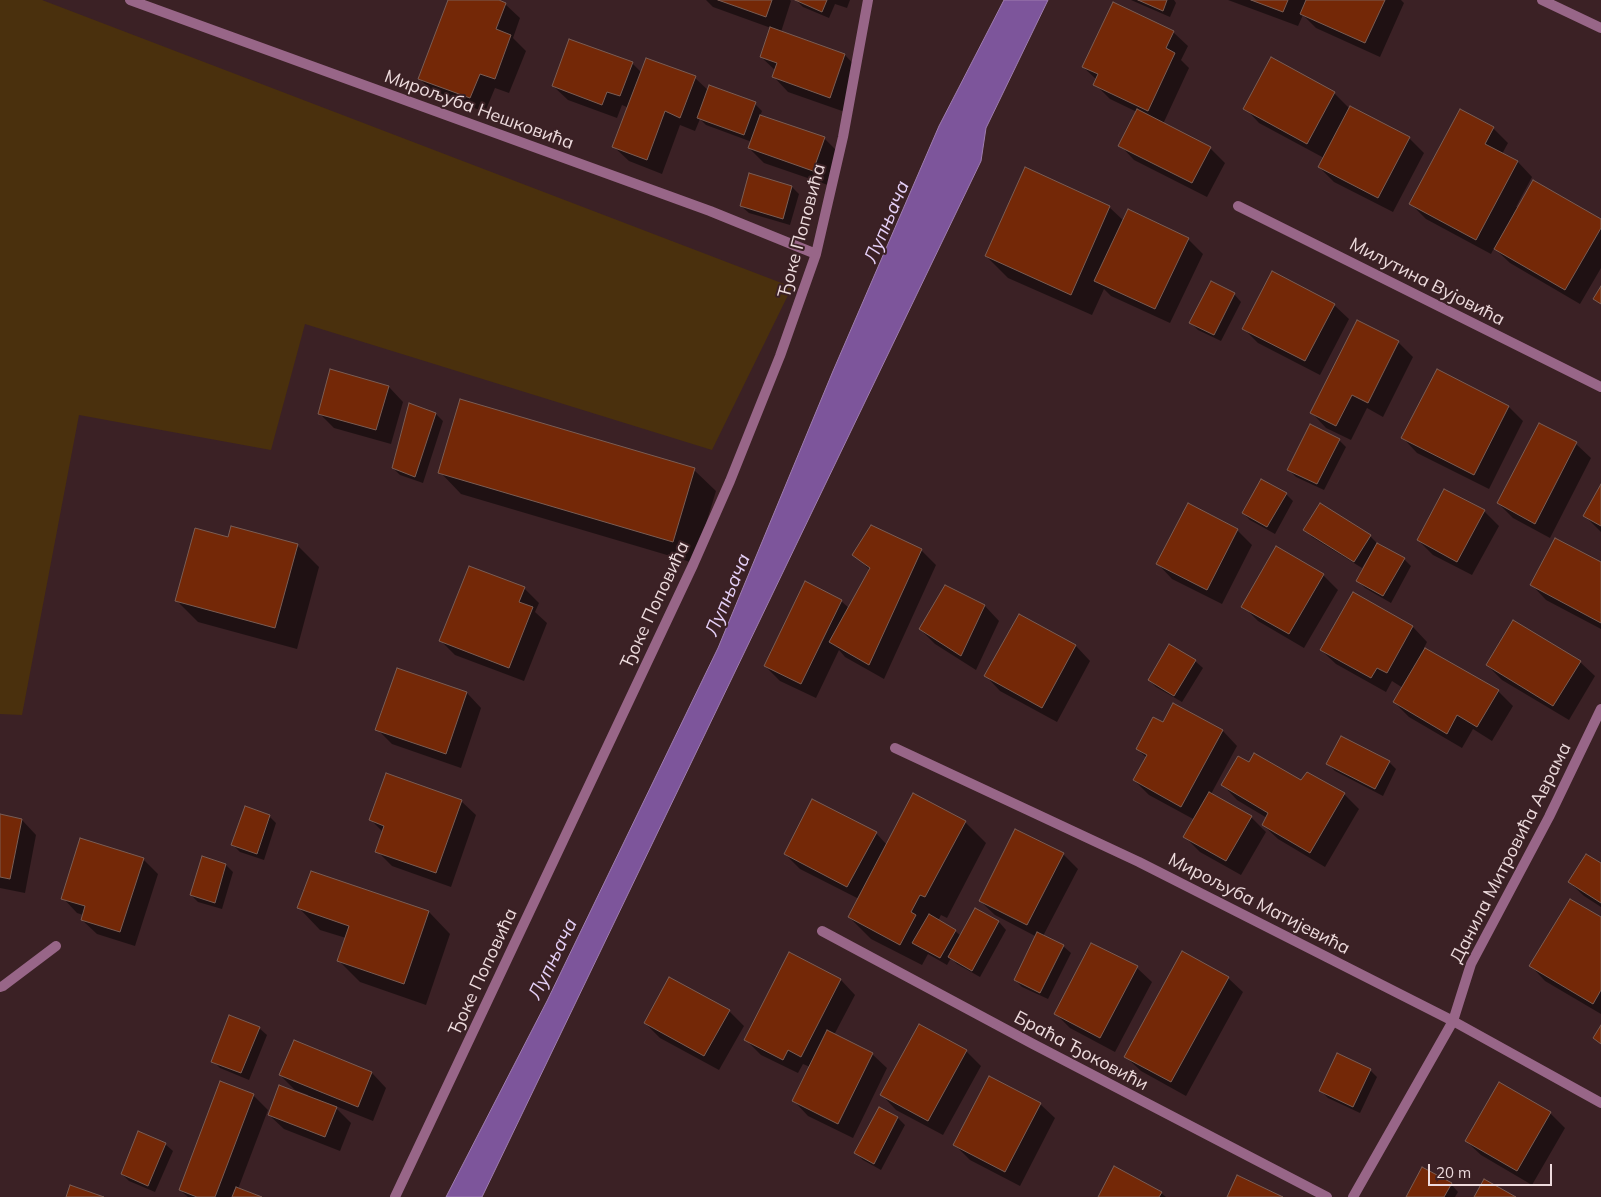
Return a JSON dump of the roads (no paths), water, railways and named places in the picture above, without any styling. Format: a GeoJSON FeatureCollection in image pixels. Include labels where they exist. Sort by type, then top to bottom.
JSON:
{"type":"FeatureCollection","features":[{"type":"Feature","properties":{"kind":"street","name":"Мирољуба Нешковића"},"geometry":{"type":"LineString","coordinates":[[130,0],[701,208],[816,254]]}},
{"type":"Feature","properties":{"kind":"street","name":"Ђоке Поповића"},"geometry":{"type":"LineString","coordinates":[[394,1197],[700,548],[730,481],[780,356],[816,254],[844,137],[868,0]]}},
{"type":"Feature","properties":{"kind":"street"},"geometry":{"type":"LineString","coordinates":[[1542,0],[1601,28]]}},
{"type":"Feature","properties":{"kind":"street","name":"Милутина Вујовића"},"geometry":{"type":"LineString","coordinates":[[1238,206],[1601,387]]}},
{"type":"Feature","properties":{"kind":"street","name":"Данила Митровића Аврама"},"geometry":{"type":"LineString","coordinates":[[1353,1197],[1454,1021],[1471,964],[1550,817],[1601,710]]}},
{"type":"Feature","properties":{"kind":"street","name":"Мирољуба Матијевића"},"geometry":{"type":"LineString","coordinates":[[895,748],[1139,862],[1454,1021],[1601,1103]]}},
{"type":"Feature","properties":{"kind":"street","name":"Браћа Ђоковићи"},"geometry":{"type":"LineString","coordinates":[[822,931],[1033,1044],[1327,1197]]}},
{"type":"Feature","properties":{"kind":"street"},"geometry":{"type":"LineString","coordinates":[[0,987],[56,946]]}},
{"type":"Feature","properties":{"kind":"water label","name":"Лупњача"},"geometry":{"type":"Point","coordinates":[887,222]}},
{"type":"Feature","properties":{"kind":"water label","name":"Лупњача"},"geometry":{"type":"Point","coordinates":[728,595]}},
{"type":"Feature","properties":{"kind":"water label","name":"Лупњача"},"geometry":{"type":"Point","coordinates":[553,959]}}]}
